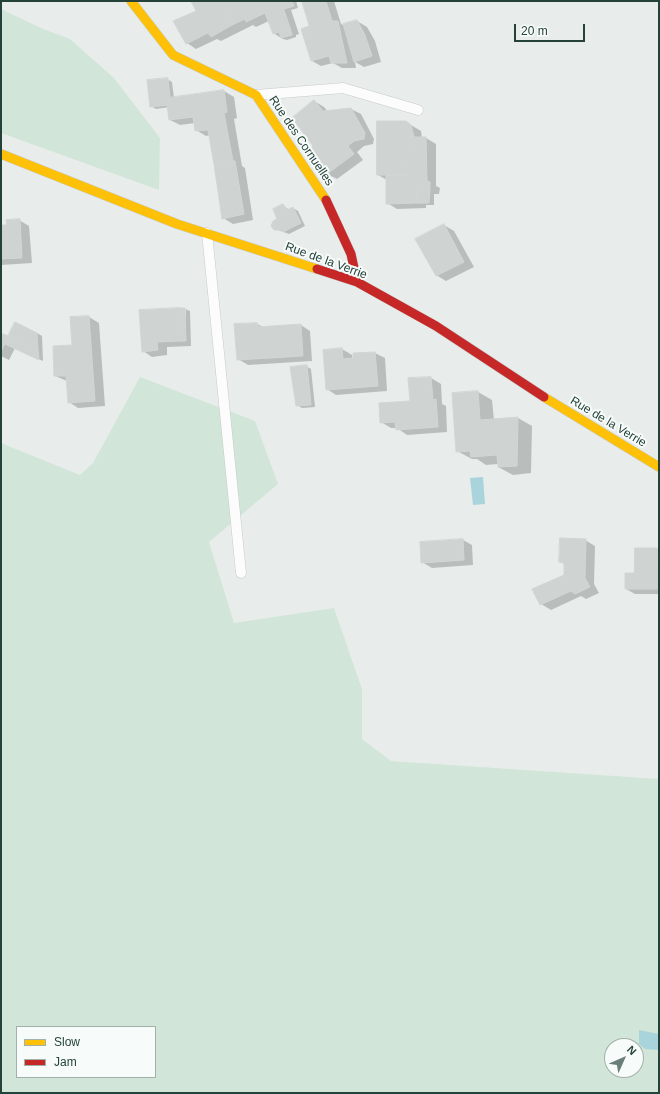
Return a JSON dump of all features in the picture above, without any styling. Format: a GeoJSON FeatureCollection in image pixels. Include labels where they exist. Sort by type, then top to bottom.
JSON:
{"type":"FeatureCollection","features":[{"type":"Feature","properties":{"kind":"street","name":"Rue des Cornuelles"},"geometry":{"type":"LineString","coordinates":[[131,1],[173,55],[256,95],[323,194],[351,254],[357,282]]}},
{"type":"Feature","properties":{"kind":"street","name":"Rue de la Verrie"},"geometry":{"type":"LineString","coordinates":[[1,154],[177,224],[357,282],[436,326],[584,422],[659,467]]}},
{"type":"Feature","properties":{"kind":"lane"},"geometry":{"type":"LineString","coordinates":[[256,95],[343,88],[418,110]]}},
{"type":"Feature","properties":{"kind":"lane"},"geometry":{"type":"LineString","coordinates":[[207,233],[241,573]]}},
{"type":"Feature","properties":{"kind":"green space"},"geometry":{"type":"Polygon","coordinates":[[[1,9],[41,28],[70,39],[114,78],[160,138],[159,190],[1,133],[1,9]]]}},
{"type":"Feature","properties":{"kind":"green space"},"geometry":{"type":"Polygon","coordinates":[[[140,377],[255,421],[278,484],[209,542],[234,623],[334,608],[362,689],[362,739],[391,761],[659,779],[659,1093],[1,1093],[1,443],[80,475],[93,463],[140,377]]]}},
{"type":"Feature","properties":{"kind":"water"},"geometry":{"type":"Polygon","coordinates":[[[483,477],[485,504],[473,505],[470,478],[483,477]]]}},
{"type":"Feature","properties":{"kind":"water"},"geometry":{"type":"Polygon","coordinates":[[[639,1030],[659,1034],[659,1050],[645,1049],[644,1038],[639,1038],[639,1030]]]}},
{"type":"Feature","properties":{"kind":"building"},"geometry":{"type":"Polygon","coordinates":[[[191,1],[224,1],[226,5],[223,7],[232,25],[211,37],[208,33],[186,44],[173,21],[196,11],[191,1]]]}},
{"type":"Feature","properties":{"kind":"building"},"geometry":{"type":"Polygon","coordinates":[[[224,1],[281,1],[290,28],[273,34],[265,13],[246,22],[245,19],[232,25],[223,7],[226,5],[224,1]]]}},
{"type":"Feature","properties":{"kind":"building"},"geometry":{"type":"Polygon","coordinates":[[[281,1],[292,1],[294,6],[284,9],[281,1]]]}},
{"type":"Feature","properties":{"kind":"building"},"geometry":{"type":"Polygon","coordinates":[[[302,1],[326,1],[332,21],[338,21],[347,63],[331,63],[329,56],[311,61],[301,29],[309,26],[302,1]]]}},
{"type":"Feature","properties":{"kind":"building"},"geometry":{"type":"Polygon","coordinates":[[[357,20],[365,35],[372,56],[354,62],[343,24],[357,20]]]}},
{"type":"Feature","properties":{"kind":"building"},"geometry":{"type":"Polygon","coordinates":[[[290,28],[292,35],[281,38],[279,32],[290,28]]]}},
{"type":"Feature","properties":{"kind":"building"},"geometry":{"type":"Polygon","coordinates":[[[168,78],[170,98],[168,98],[169,105],[150,107],[147,80],[168,78]]]}},
{"type":"Feature","properties":{"kind":"building"},"geometry":{"type":"Polygon","coordinates":[[[224,90],[227,112],[224,113],[233,161],[214,164],[208,130],[195,131],[193,117],[169,120],[167,105],[169,105],[168,98],[224,90]]]}},
{"type":"Feature","properties":{"kind":"building"},"geometry":{"type":"Polygon","coordinates":[[[314,100],[323,111],[351,108],[365,133],[364,139],[354,141],[348,146],[354,154],[327,174],[309,150],[313,146],[292,118],[314,100]]]}},
{"type":"Feature","properties":{"kind":"building"},"geometry":{"type":"Polygon","coordinates":[[[377,121],[406,121],[411,125],[414,137],[409,137],[407,175],[377,175],[377,121]]]}},
{"type":"Feature","properties":{"kind":"building"},"geometry":{"type":"Polygon","coordinates":[[[409,137],[426,137],[427,181],[430,182],[430,189],[417,188],[417,203],[386,204],[386,175],[407,175],[409,137]]]}},
{"type":"Feature","properties":{"kind":"building"},"geometry":{"type":"Polygon","coordinates":[[[235,161],[244,214],[222,219],[214,164],[235,161]]]}},
{"type":"Feature","properties":{"kind":"building"},"geometry":{"type":"Polygon","coordinates":[[[417,188],[430,189],[429,203],[417,203],[417,188]]]}},
{"type":"Feature","properties":{"kind":"building"},"geometry":{"type":"Polygon","coordinates":[[[283,204],[287,210],[293,207],[301,223],[283,232],[282,230],[274,230],[271,226],[273,221],[277,219],[273,209],[283,204]]]}},
{"type":"Feature","properties":{"kind":"building"},"geometry":{"type":"Polygon","coordinates":[[[20,219],[22,258],[1,259],[1,225],[7,225],[6,220],[20,219]]]}},
{"type":"Feature","properties":{"kind":"building"},"geometry":{"type":"Polygon","coordinates":[[[444,224],[464,262],[436,276],[415,239],[444,224]]]}},
{"type":"Feature","properties":{"kind":"building"},"geometry":{"type":"Polygon","coordinates":[[[179,308],[185,308],[186,341],[181,341],[179,308]]]}},
{"type":"Feature","properties":{"kind":"building"},"geometry":{"type":"Polygon","coordinates":[[[179,308],[181,341],[157,342],[158,350],[142,352],[139,310],[179,308]]]}},
{"type":"Feature","properties":{"kind":"building"},"geometry":{"type":"Polygon","coordinates":[[[89,316],[95,401],[68,403],[66,376],[54,376],[53,346],[72,345],[70,317],[89,316]]]}},
{"type":"Feature","properties":{"kind":"building"},"geometry":{"type":"Polygon","coordinates":[[[15,322],[37,333],[38,349],[8,336],[15,322]]]}},
{"type":"Feature","properties":{"kind":"building"},"geometry":{"type":"Polygon","coordinates":[[[257,323],[258,327],[301,324],[303,356],[237,360],[234,324],[257,323]]]}},
{"type":"Feature","properties":{"kind":"building"},"geometry":{"type":"Polygon","coordinates":[[[1,333],[8,336],[1,352],[1,333]]]}},
{"type":"Feature","properties":{"kind":"building"},"geometry":{"type":"Polygon","coordinates":[[[8,336],[38,349],[39,360],[5,344],[8,336]]]}},
{"type":"Feature","properties":{"kind":"building"},"geometry":{"type":"Polygon","coordinates":[[[342,348],[343,359],[353,358],[353,353],[375,352],[378,386],[326,390],[323,350],[342,348]]]}},
{"type":"Feature","properties":{"kind":"building"},"geometry":{"type":"Polygon","coordinates":[[[307,365],[311,405],[296,406],[290,367],[307,365]]]}},
{"type":"Feature","properties":{"kind":"building"},"geometry":{"type":"Polygon","coordinates":[[[431,377],[433,400],[436,399],[438,427],[396,430],[395,422],[380,423],[379,403],[410,401],[408,378],[431,377]]]}},
{"type":"Feature","properties":{"kind":"building"},"geometry":{"type":"Polygon","coordinates":[[[478,391],[480,420],[518,417],[517,466],[498,467],[497,455],[471,457],[470,451],[456,452],[452,393],[478,391]]]}},
{"type":"Feature","properties":{"kind":"building"},"geometry":{"type":"Polygon","coordinates":[[[560,538],[586,539],[585,578],[590,587],[575,594],[571,591],[540,605],[532,589],[564,575],[564,563],[559,562],[560,538]]]}},
{"type":"Feature","properties":{"kind":"building"},"geometry":{"type":"Polygon","coordinates":[[[463,539],[464,560],[421,563],[420,542],[463,539]]]}},
{"type":"Feature","properties":{"kind":"building"},"geometry":{"type":"Polygon","coordinates":[[[635,548],[657,548],[659,589],[625,589],[625,573],[634,573],[635,548]]]}},
{"type":"Feature","properties":{"kind":"traffic: slow"},"geometry":{"type":"LineString","coordinates":[[131,1],[173,55],[256,95],[326,200]]}},
{"type":"Feature","properties":{"kind":"traffic: slow"},"geometry":{"type":"LineString","coordinates":[[1,154],[177,224],[317,269]]}},
{"type":"Feature","properties":{"kind":"traffic: slow"},"geometry":{"type":"LineString","coordinates":[[544,397],[659,467]]}},
{"type":"Feature","properties":{"kind":"traffic: jam"},"geometry":{"type":"LineString","coordinates":[[326,200],[351,254],[357,282]]}},
{"type":"Feature","properties":{"kind":"traffic: jam"},"geometry":{"type":"LineString","coordinates":[[317,269],[357,282],[436,326],[544,397]]}}]}
